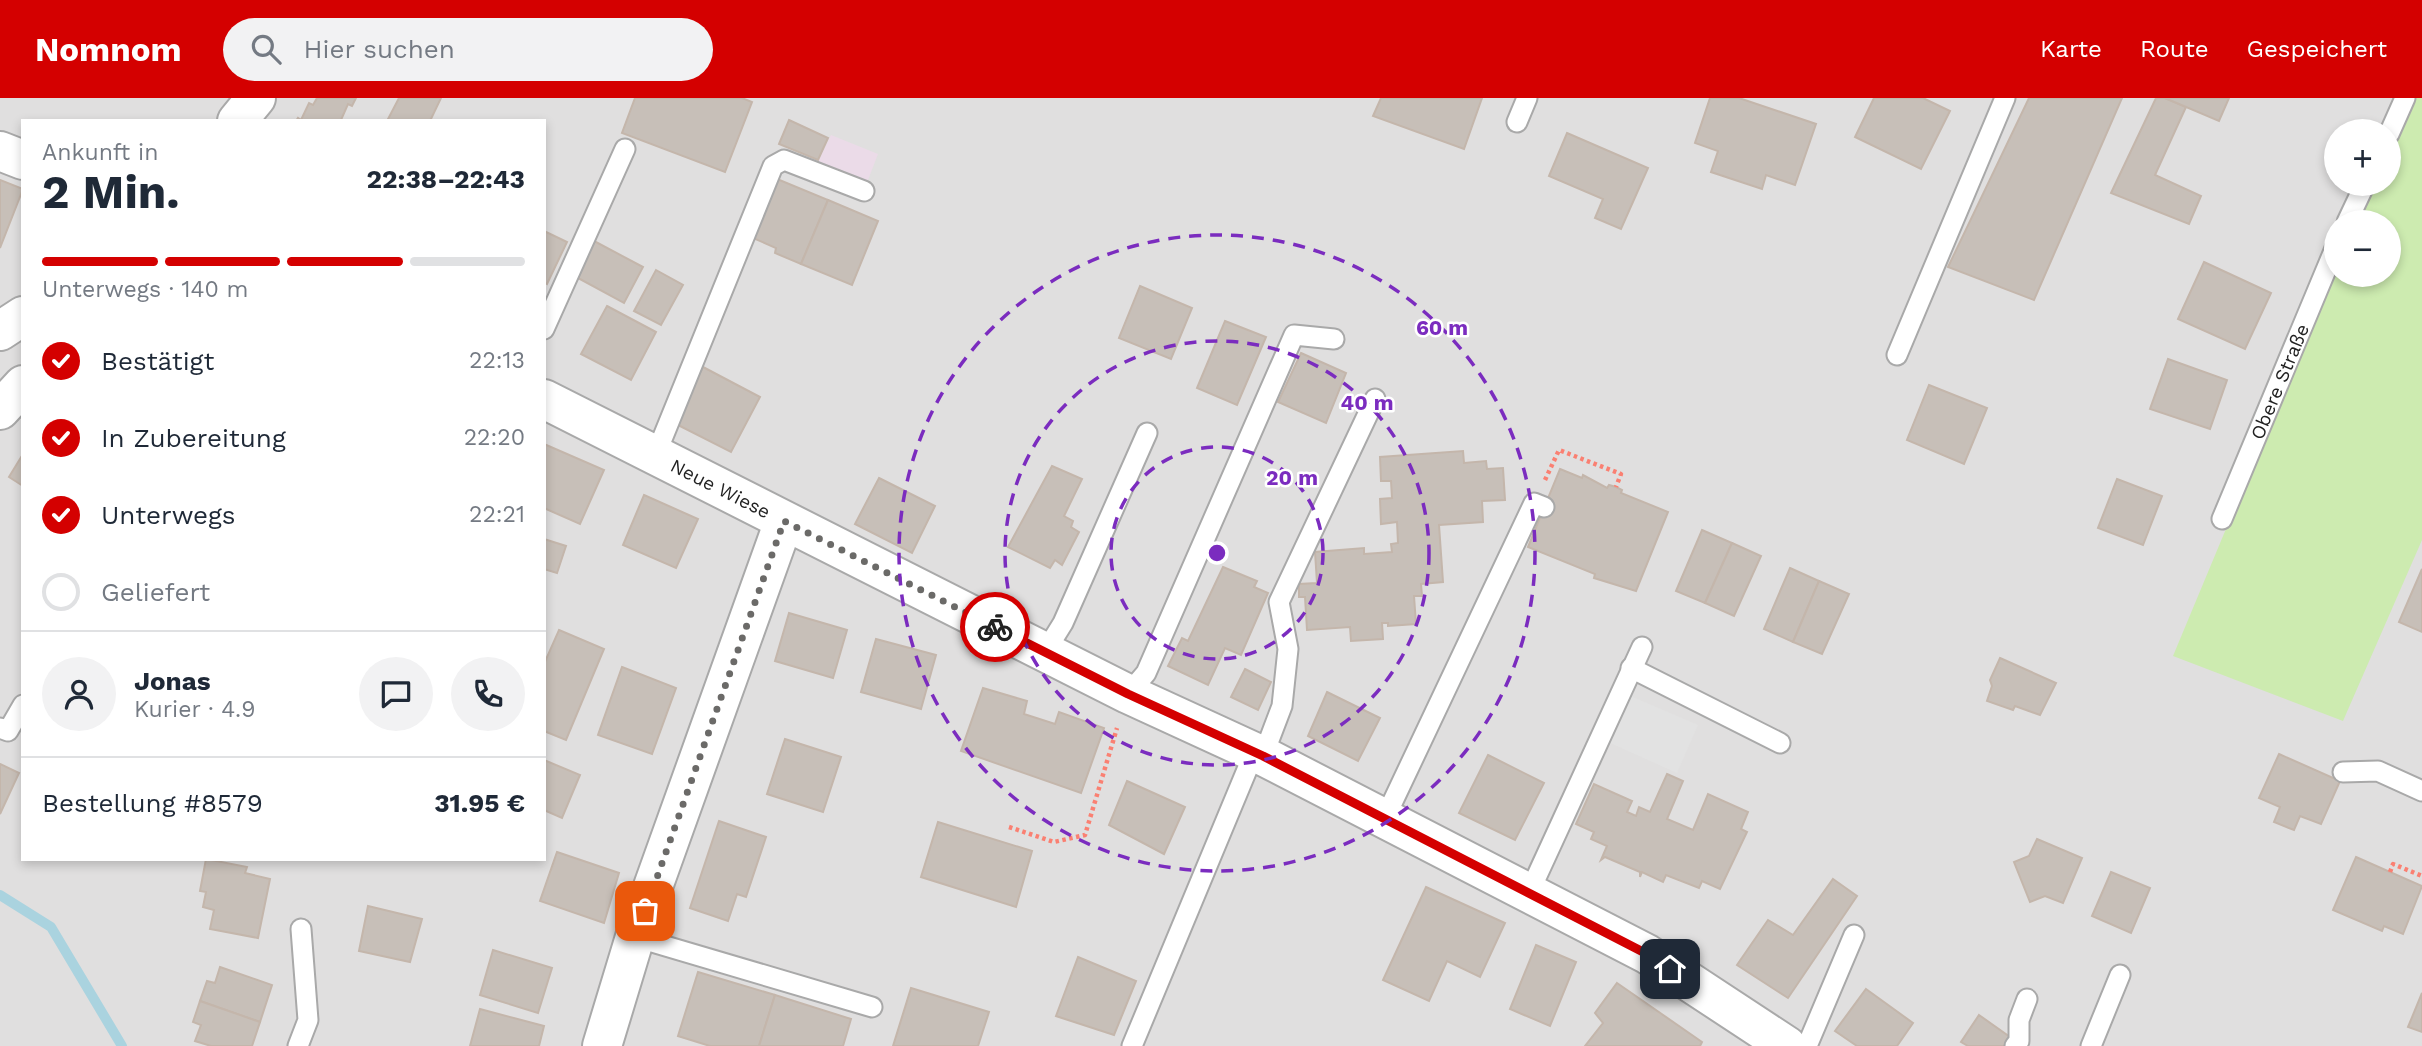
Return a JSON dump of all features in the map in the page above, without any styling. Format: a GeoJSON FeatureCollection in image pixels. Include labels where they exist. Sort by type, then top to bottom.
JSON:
{"type":"FeatureCollection","features":[{"type":"Feature","properties":{"kind":"street"},"geometry":{"type":"LineString","coordinates":[[239,119],[256,98]]}},
{"type":"Feature","properties":{"kind":"street"},"geometry":{"type":"LineString","coordinates":[[0,151],[21,159]]}},
{"type":"Feature","properties":{"kind":"street"},"geometry":{"type":"LineString","coordinates":[[0,331],[21,317]]}},
{"type":"Feature","properties":{"kind":"street"},"geometry":{"type":"LineString","coordinates":[[0,410],[21,388]]}},
{"type":"Feature","properties":{"kind":"street","name":"Neue Wiese"},"geometry":{"type":"LineString","coordinates":[[546,400],[1128,694],[1259,754],[1647,954],[1767,1041]]}},
{"type":"Feature","properties":{"kind":"street"},"geometry":{"type":"LineString","coordinates":[[602,1046],[635,937],[784,521]]}},
{"type":"Feature","properties":{"kind":"lane"},"geometry":{"type":"LineString","coordinates":[[1517,122],[1527,98]]}},
{"type":"Feature","properties":{"kind":"lane"},"geometry":{"type":"LineString","coordinates":[[1897,355],[2005,98]]}},
{"type":"Feature","properties":{"kind":"lane"},"geometry":{"type":"LineString","coordinates":[[2396,119],[2406,98]]}},
{"type":"Feature","properties":{"kind":"lane"},"geometry":{"type":"LineString","coordinates":[[546,325],[625,149]]}},
{"type":"Feature","properties":{"kind":"lane"},"geometry":{"type":"LineString","coordinates":[[656,454],[773,166],[784,160],[864,191]]}},
{"type":"Feature","properties":{"kind":"lane","name":"Obere Straße"},"geometry":{"type":"LineString","coordinates":[[2222,519],[2324,275]]}},
{"type":"Feature","properties":{"kind":"lane"},"geometry":{"type":"LineString","coordinates":[[1128,694],[1146,673],[1294,335],[1334,339]]}},
{"type":"Feature","properties":{"kind":"lane"},"geometry":{"type":"LineString","coordinates":[[1132,1046],[1282,706],[1288,649],[1279,602],[1375,399]]}},
{"type":"Feature","properties":{"kind":"lane"},"geometry":{"type":"LineString","coordinates":[[1045,652],[1063,623],[1147,433]]}},
{"type":"Feature","properties":{"kind":"lane"},"geometry":{"type":"LineString","coordinates":[[1385,818],[1539,505]]}},
{"type":"Feature","properties":{"kind":"lane"},"geometry":{"type":"LineString","coordinates":[[1529,893],[1630,668],[1642,647]]}},
{"type":"Feature","properties":{"kind":"lane"},"geometry":{"type":"LineString","coordinates":[[1630,668],[1780,743]]}},
{"type":"Feature","properties":{"kind":"lane"},"geometry":{"type":"LineString","coordinates":[[0,728],[8,732],[21,709]]}},
{"type":"Feature","properties":{"kind":"lane"},"geometry":{"type":"LineString","coordinates":[[2343,772],[2378,771],[2422,791]]}},
{"type":"Feature","properties":{"kind":"lane"},"geometry":{"type":"LineString","coordinates":[[298,1046],[308,1020],[301,929]]}},
{"type":"Feature","properties":{"kind":"lane"},"geometry":{"type":"LineString","coordinates":[[1807,1046],[1854,935]]}},
{"type":"Feature","properties":{"kind":"lane"},"geometry":{"type":"LineString","coordinates":[[635,937],[872,1007]]}},
{"type":"Feature","properties":{"kind":"lane"},"geometry":{"type":"LineString","coordinates":[[2091,1046],[2120,975]]}},
{"type":"Feature","properties":{"kind":"lane"},"geometry":{"type":"LineString","coordinates":[[2015,1046],[2019,1041],[2018,1020],[2026,999]]}},
{"type":"Feature","properties":{"kind":"path"},"geometry":{"type":"LineString","coordinates":[[1539,505],[1559,450],[1620,474],[1616,487]]}},
{"type":"Feature","properties":{"kind":"path"},"geometry":{"type":"LineString","coordinates":[[1009,827],[1054,842],[1086,835],[1128,694]]}},
{"type":"Feature","properties":{"kind":"path"},"geometry":{"type":"LineString","coordinates":[[2390,872],[2393,864],[2422,876]]}},
{"type":"Feature","properties":{"kind":"shaded area"},"geometry":{"type":"Polygon","coordinates":[[[0,98],[2422,98],[2422,1046],[0,1046],[0,98]]]}},
{"type":"Feature","properties":{"kind":"shaded area"},"geometry":{"type":"Polygon","coordinates":[[[831,135],[878,154],[861,198],[811,176],[831,135]]]}},
{"type":"Feature","properties":{"kind":"shaded area"},"geometry":{"type":"Polygon","coordinates":[[[1628,695],[1698,725],[1677,773],[1608,742],[1628,695]]]}},
{"type":"Feature","properties":{"kind":"green space"},"geometry":{"type":"Polygon","coordinates":[[[2406,98],[2422,98],[2422,540],[2343,721],[2173,656],[2327,287],[2401,287],[2401,210],[2359,210],[2365,196],[2401,196],[2401,119],[2397,119],[2406,98]]]}},
{"type":"Feature","properties":{"kind":"building"},"geometry":{"type":"Polygon","coordinates":[[[317,98],[356,98],[352,106],[348,104],[341,119],[301,119],[309,103],[313,105],[317,98]]]}},
{"type":"Feature","properties":{"kind":"building"},"geometry":{"type":"Polygon","coordinates":[[[399,98],[441,98],[431,119],[388,119],[399,98]]]}},
{"type":"Feature","properties":{"kind":"building"},"geometry":{"type":"Polygon","coordinates":[[[635,98],[742,98],[752,102],[725,172],[622,133],[635,98]]]}},
{"type":"Feature","properties":{"kind":"building"},"geometry":{"type":"Polygon","coordinates":[[[1381,98],[1482,98],[1464,149],[1373,116],[1381,98]]]}},
{"type":"Feature","properties":{"kind":"building"},"geometry":{"type":"Polygon","coordinates":[[[1710,98],[1739,98],[1816,124],[1795,185],[1766,175],[1762,189],[1711,172],[1718,151],[1695,143],[1710,98]]]}},
{"type":"Feature","properties":{"kind":"building"},"geometry":{"type":"Polygon","coordinates":[[[1874,98],[1923,98],[1950,111],[1921,169],[1855,137],[1874,98]]]}},
{"type":"Feature","properties":{"kind":"building"},"geometry":{"type":"Polygon","coordinates":[[[2029,98],[2122,98],[2034,300],[1948,267],[2029,98]]]}},
{"type":"Feature","properties":{"kind":"building"},"geometry":{"type":"Polygon","coordinates":[[[2156,98],[2165,98],[2186,107],[2155,175],[2201,196],[2189,224],[2111,193],[2156,98]]]}},
{"type":"Feature","properties":{"kind":"building"},"geometry":{"type":"Polygon","coordinates":[[[2165,98],[2229,98],[2219,121],[2165,98]]]}},
{"type":"Feature","properties":{"kind":"building"},"geometry":{"type":"Polygon","coordinates":[[[789,120],[828,138],[818,160],[779,144],[789,120]]]}},
{"type":"Feature","properties":{"kind":"building"},"geometry":{"type":"Polygon","coordinates":[[[1567,133],[1648,168],[1621,229],[1595,218],[1603,199],[1549,176],[1567,133]]]}},
{"type":"Feature","properties":{"kind":"building"},"geometry":{"type":"Polygon","coordinates":[[[777,179],[828,200],[801,264],[775,253],[776,248],[753,238],[777,179]]]}},
{"type":"Feature","properties":{"kind":"building"},"geometry":{"type":"Polygon","coordinates":[[[0,180],[21,188],[21,194],[0,248],[0,180]]]}},
{"type":"Feature","properties":{"kind":"building"},"geometry":{"type":"Polygon","coordinates":[[[828,200],[878,221],[852,285],[801,264],[828,200]]]}},
{"type":"Feature","properties":{"kind":"building"},"geometry":{"type":"Polygon","coordinates":[[[546,232],[567,242],[546,283],[546,232]]]}},
{"type":"Feature","properties":{"kind":"building"},"geometry":{"type":"Polygon","coordinates":[[[594,241],[643,267],[624,303],[578,278],[594,241]]]}},
{"type":"Feature","properties":{"kind":"building"},"geometry":{"type":"Polygon","coordinates":[[[2204,262],[2271,293],[2245,349],[2178,319],[2204,262]]]}},
{"type":"Feature","properties":{"kind":"building"},"geometry":{"type":"Polygon","coordinates":[[[656,270],[683,285],[661,325],[634,311],[656,270]]]}},
{"type":"Feature","properties":{"kind":"building"},"geometry":{"type":"Polygon","coordinates":[[[1140,286],[1192,308],[1171,359],[1119,338],[1140,286]]]}},
{"type":"Feature","properties":{"kind":"building"},"geometry":{"type":"Polygon","coordinates":[[[607,306],[656,332],[631,380],[581,354],[607,306]]]}},
{"type":"Feature","properties":{"kind":"building"},"geometry":{"type":"Polygon","coordinates":[[[1225,321],[1266,337],[1237,405],[1197,388],[1225,321]]]}},
{"type":"Feature","properties":{"kind":"building"},"geometry":{"type":"Polygon","coordinates":[[[1301,353],[1346,373],[1326,423],[1278,402],[1301,353]]]}},
{"type":"Feature","properties":{"kind":"building"},"geometry":{"type":"Polygon","coordinates":[[[2168,359],[2227,380],[2210,429],[2150,409],[2168,359]]]}},
{"type":"Feature","properties":{"kind":"building"},"geometry":{"type":"Polygon","coordinates":[[[703,367],[760,397],[731,452],[674,423],[703,367]]]}},
{"type":"Feature","properties":{"kind":"building"},"geometry":{"type":"Polygon","coordinates":[[[1929,385],[1987,408],[1964,464],[1907,440],[1929,385]]]}},
{"type":"Feature","properties":{"kind":"building"},"geometry":{"type":"Polygon","coordinates":[[[546,445],[604,470],[580,524],[546,509],[546,445]]]}},
{"type":"Feature","properties":{"kind":"building"},"geometry":{"type":"Polygon","coordinates":[[[1463,451],[1464,463],[1486,461],[1487,469],[1503,468],[1505,500],[1482,501],[1483,522],[1439,525],[1443,582],[1421,584],[1422,596],[1414,596],[1416,624],[1388,626],[1388,623],[1382,623],[1383,639],[1351,641],[1350,627],[1307,630],[1305,597],[1299,597],[1299,584],[1317,583],[1315,552],[1364,548],[1364,554],[1392,552],[1391,544],[1398,543],[1397,522],[1381,524],[1380,499],[1392,498],[1391,481],[1381,481],[1380,457],[1463,451]]]}},
{"type":"Feature","properties":{"kind":"building"},"geometry":{"type":"Polygon","coordinates":[[[21,457],[21,485],[9,477],[21,457]]]}},
{"type":"Feature","properties":{"kind":"building"},"geometry":{"type":"Polygon","coordinates":[[[1052,466],[1082,479],[1064,516],[1073,521],[1071,527],[1079,532],[1062,565],[1055,560],[1050,568],[1008,547],[1052,466]]]}},
{"type":"Feature","properties":{"kind":"building"},"geometry":{"type":"Polygon","coordinates":[[[1560,469],[1582,478],[1583,475],[1607,488],[1609,485],[1616,487],[1622,490],[1621,493],[1668,512],[1636,591],[1594,578],[1595,574],[1528,547],[1560,469]]]}},
{"type":"Feature","properties":{"kind":"building"},"geometry":{"type":"Polygon","coordinates":[[[879,478],[935,506],[912,553],[855,524],[879,478]]]}},
{"type":"Feature","properties":{"kind":"building"},"geometry":{"type":"Polygon","coordinates":[[[2117,479],[2162,496],[2143,545],[2098,528],[2117,479]]]}},
{"type":"Feature","properties":{"kind":"building"},"geometry":{"type":"Polygon","coordinates":[[[644,495],[698,519],[676,568],[623,545],[644,495]]]}},
{"type":"Feature","properties":{"kind":"building"},"geometry":{"type":"Polygon","coordinates":[[[1702,530],[1732,543],[1705,603],[1676,591],[1702,530]]]}},
{"type":"Feature","properties":{"kind":"building"},"geometry":{"type":"Polygon","coordinates":[[[546,540],[566,546],[557,573],[546,570],[546,540]]]}},
{"type":"Feature","properties":{"kind":"building"},"geometry":{"type":"Polygon","coordinates":[[[1732,543],[1761,556],[1734,616],[1705,603],[1732,543]]]}},
{"type":"Feature","properties":{"kind":"building"},"geometry":{"type":"Polygon","coordinates":[[[1223,567],[1257,581],[1254,587],[1268,593],[1241,655],[1225,648],[1208,685],[1168,666],[1182,638],[1188,641],[1223,567]]]}},
{"type":"Feature","properties":{"kind":"building"},"geometry":{"type":"Polygon","coordinates":[[[1790,568],[1819,581],[1793,642],[1764,629],[1790,568]]]}},
{"type":"Feature","properties":{"kind":"building"},"geometry":{"type":"Polygon","coordinates":[[[2422,569],[2422,632],[2399,622],[2422,569]]]}},
{"type":"Feature","properties":{"kind":"building"},"geometry":{"type":"Polygon","coordinates":[[[1819,581],[1849,594],[1822,654],[1793,642],[1819,581]]]}},
{"type":"Feature","properties":{"kind":"building"},"geometry":{"type":"Polygon","coordinates":[[[789,613],[847,630],[833,678],[775,661],[789,613]]]}},
{"type":"Feature","properties":{"kind":"building"},"geometry":{"type":"Polygon","coordinates":[[[559,630],[604,649],[566,740],[546,732],[546,659],[559,630]]]}},
{"type":"Feature","properties":{"kind":"building"},"geometry":{"type":"Polygon","coordinates":[[[876,639],[936,655],[921,709],[861,692],[876,639]]]}},
{"type":"Feature","properties":{"kind":"building"},"geometry":{"type":"Polygon","coordinates":[[[2000,658],[2056,683],[2040,715],[2015,706],[2013,710],[1987,701],[1992,686],[1990,680],[2000,658]]]}},
{"type":"Feature","properties":{"kind":"building"},"geometry":{"type":"Polygon","coordinates":[[[622,667],[676,688],[652,754],[598,735],[622,667]]]}},
{"type":"Feature","properties":{"kind":"building"},"geometry":{"type":"Polygon","coordinates":[[[1245,669],[1271,682],[1258,710],[1231,697],[1245,669]]]}},
{"type":"Feature","properties":{"kind":"building"},"geometry":{"type":"Polygon","coordinates":[[[983,688],[1027,701],[1024,714],[1055,724],[1059,712],[1104,728],[1081,793],[961,751],[983,688]]]}},
{"type":"Feature","properties":{"kind":"building"},"geometry":{"type":"Polygon","coordinates":[[[1327,692],[1380,718],[1358,761],[1308,736],[1327,692]]]}},
{"type":"Feature","properties":{"kind":"building"},"geometry":{"type":"Polygon","coordinates":[[[785,739],[841,757],[823,812],[767,794],[785,739]]]}},
{"type":"Feature","properties":{"kind":"building"},"geometry":{"type":"Polygon","coordinates":[[[2279,754],[2340,781],[2321,824],[2300,816],[2294,830],[2274,822],[2280,807],[2259,798],[2279,754]]]}},
{"type":"Feature","properties":{"kind":"building"},"geometry":{"type":"Polygon","coordinates":[[[1488,755],[1544,783],[1515,840],[1459,813],[1488,755]]]}},
{"type":"Feature","properties":{"kind":"building"},"geometry":{"type":"Polygon","coordinates":[[[546,761],[580,775],[562,818],[546,811],[546,761]]]}},
{"type":"Feature","properties":{"kind":"building"},"geometry":{"type":"Polygon","coordinates":[[[0,764],[19,773],[0,814],[0,764]]]}},
{"type":"Feature","properties":{"kind":"building"},"geometry":{"type":"Polygon","coordinates":[[[1667,774],[1683,781],[1667,819],[1693,830],[1708,794],[1748,812],[1741,829],[1747,832],[1720,889],[1702,881],[1699,888],[1666,875],[1663,882],[1642,872],[1640,877],[1640,872],[1605,857],[1601,860],[1607,846],[1591,839],[1594,832],[1576,824],[1594,784],[1632,801],[1627,812],[1636,816],[1639,807],[1650,812],[1667,774]]]}},
{"type":"Feature","properties":{"kind":"building"},"geometry":{"type":"Polygon","coordinates":[[[1127,781],[1185,807],[1164,854],[1109,825],[1127,781]]]}},
{"type":"Feature","properties":{"kind":"building"},"geometry":{"type":"Polygon","coordinates":[[[719,821],[766,837],[746,897],[737,894],[728,921],[690,908],[719,821]]]}},
{"type":"Feature","properties":{"kind":"building"},"geometry":{"type":"Polygon","coordinates":[[[938,822],[1032,851],[1016,907],[921,877],[938,822]]]}},
{"type":"Feature","properties":{"kind":"building"},"geometry":{"type":"Polygon","coordinates":[[[2037,839],[2082,858],[2063,903],[2045,896],[2030,902],[2014,862],[2029,856],[2037,839]]]}},
{"type":"Feature","properties":{"kind":"building"},"geometry":{"type":"Polygon","coordinates":[[[557,852],[619,873],[604,923],[540,901],[557,852]]]}},
{"type":"Feature","properties":{"kind":"building"},"geometry":{"type":"Polygon","coordinates":[[[2356,857],[2422,886],[2403,934],[2384,926],[2382,931],[2333,910],[2356,857]]]}},
{"type":"Feature","properties":{"kind":"building"},"geometry":{"type":"Polygon","coordinates":[[[206,861],[247,867],[245,873],[270,879],[258,938],[210,929],[214,910],[203,907],[206,892],[200,891],[206,861]]]}},
{"type":"Feature","properties":{"kind":"building"},"geometry":{"type":"Polygon","coordinates":[[[2111,872],[2150,888],[2131,933],[2092,916],[2111,872]]]}},
{"type":"Feature","properties":{"kind":"building"},"geometry":{"type":"Polygon","coordinates":[[[1833,879],[1857,896],[1788,998],[1737,965],[1768,920],[1793,935],[1833,879]]]}},
{"type":"Feature","properties":{"kind":"building"},"geometry":{"type":"Polygon","coordinates":[[[1426,887],[1505,923],[1480,977],[1447,961],[1429,1001],[1383,980],[1426,887]]]}},
{"type":"Feature","properties":{"kind":"building"},"geometry":{"type":"Polygon","coordinates":[[[368,906],[422,919],[410,962],[359,951],[368,906]]]}},
{"type":"Feature","properties":{"kind":"building"},"geometry":{"type":"Polygon","coordinates":[[[1536,945],[1576,962],[1550,1026],[1510,1009],[1536,945]]]}},
{"type":"Feature","properties":{"kind":"building"},"geometry":{"type":"Polygon","coordinates":[[[493,950],[552,968],[538,1013],[480,995],[493,950]]]}},
{"type":"Feature","properties":{"kind":"building"},"geometry":{"type":"Polygon","coordinates":[[[1078,957],[1136,981],[1114,1035],[1056,1016],[1078,957]]]}},
{"type":"Feature","properties":{"kind":"building"},"geometry":{"type":"Polygon","coordinates":[[[220,967],[272,985],[260,1022],[200,1001],[207,981],[215,983],[220,967]]]}},
{"type":"Feature","properties":{"kind":"building"},"geometry":{"type":"Polygon","coordinates":[[[698,972],[775,995],[759,1046],[710,1046],[678,1036],[698,972]]]}},
{"type":"Feature","properties":{"kind":"building"},"geometry":{"type":"Polygon","coordinates":[[[1617,983],[1702,1042],[1700,1046],[1585,1046],[1603,1023],[1595,1013],[1617,983]]]}},
{"type":"Feature","properties":{"kind":"building"},"geometry":{"type":"Polygon","coordinates":[[[911,988],[989,1012],[978,1046],[893,1046],[911,988]]]}},
{"type":"Feature","properties":{"kind":"building"},"geometry":{"type":"Polygon","coordinates":[[[1866,989],[1913,1023],[1897,1046],[1857,1046],[1835,1031],[1866,989]]]}},
{"type":"Feature","properties":{"kind":"building"},"geometry":{"type":"Polygon","coordinates":[[[2422,993],[2422,1032],[2408,1027],[2422,993]]]}},
{"type":"Feature","properties":{"kind":"building"},"geometry":{"type":"Polygon","coordinates":[[[775,995],[851,1019],[843,1046],[759,1046],[775,995]]]}},
{"type":"Feature","properties":{"kind":"building"},"geometry":{"type":"Polygon","coordinates":[[[200,1001],[260,1022],[252,1046],[211,1046],[195,1041],[201,1025],[193,1022],[200,1001]]]}},
{"type":"Feature","properties":{"kind":"building"},"geometry":{"type":"Polygon","coordinates":[[[480,1009],[544,1026],[539,1046],[470,1046],[480,1009]]]}},
{"type":"Feature","properties":{"kind":"building"},"geometry":{"type":"Polygon","coordinates":[[[1979,1015],[2010,1037],[2004,1046],[1968,1046],[1961,1042],[1979,1015]]]}},
{"type":"Feature","properties":{"kind":"waterway"},"geometry":{"type":"LineString","coordinates":[[0,895],[51,927],[122,1046]]}},
{"type":"Feature","properties":{"kind":"way so far"},"geometry":{"type":"LineString","coordinates":[[645,911],[784,521],[995,627]]}},
{"type":"Feature","properties":{"kind":"route"},"geometry":{"type":"LineString","coordinates":[[995,627],[1360,805],[1647,954],[1670,969]]}}]}
